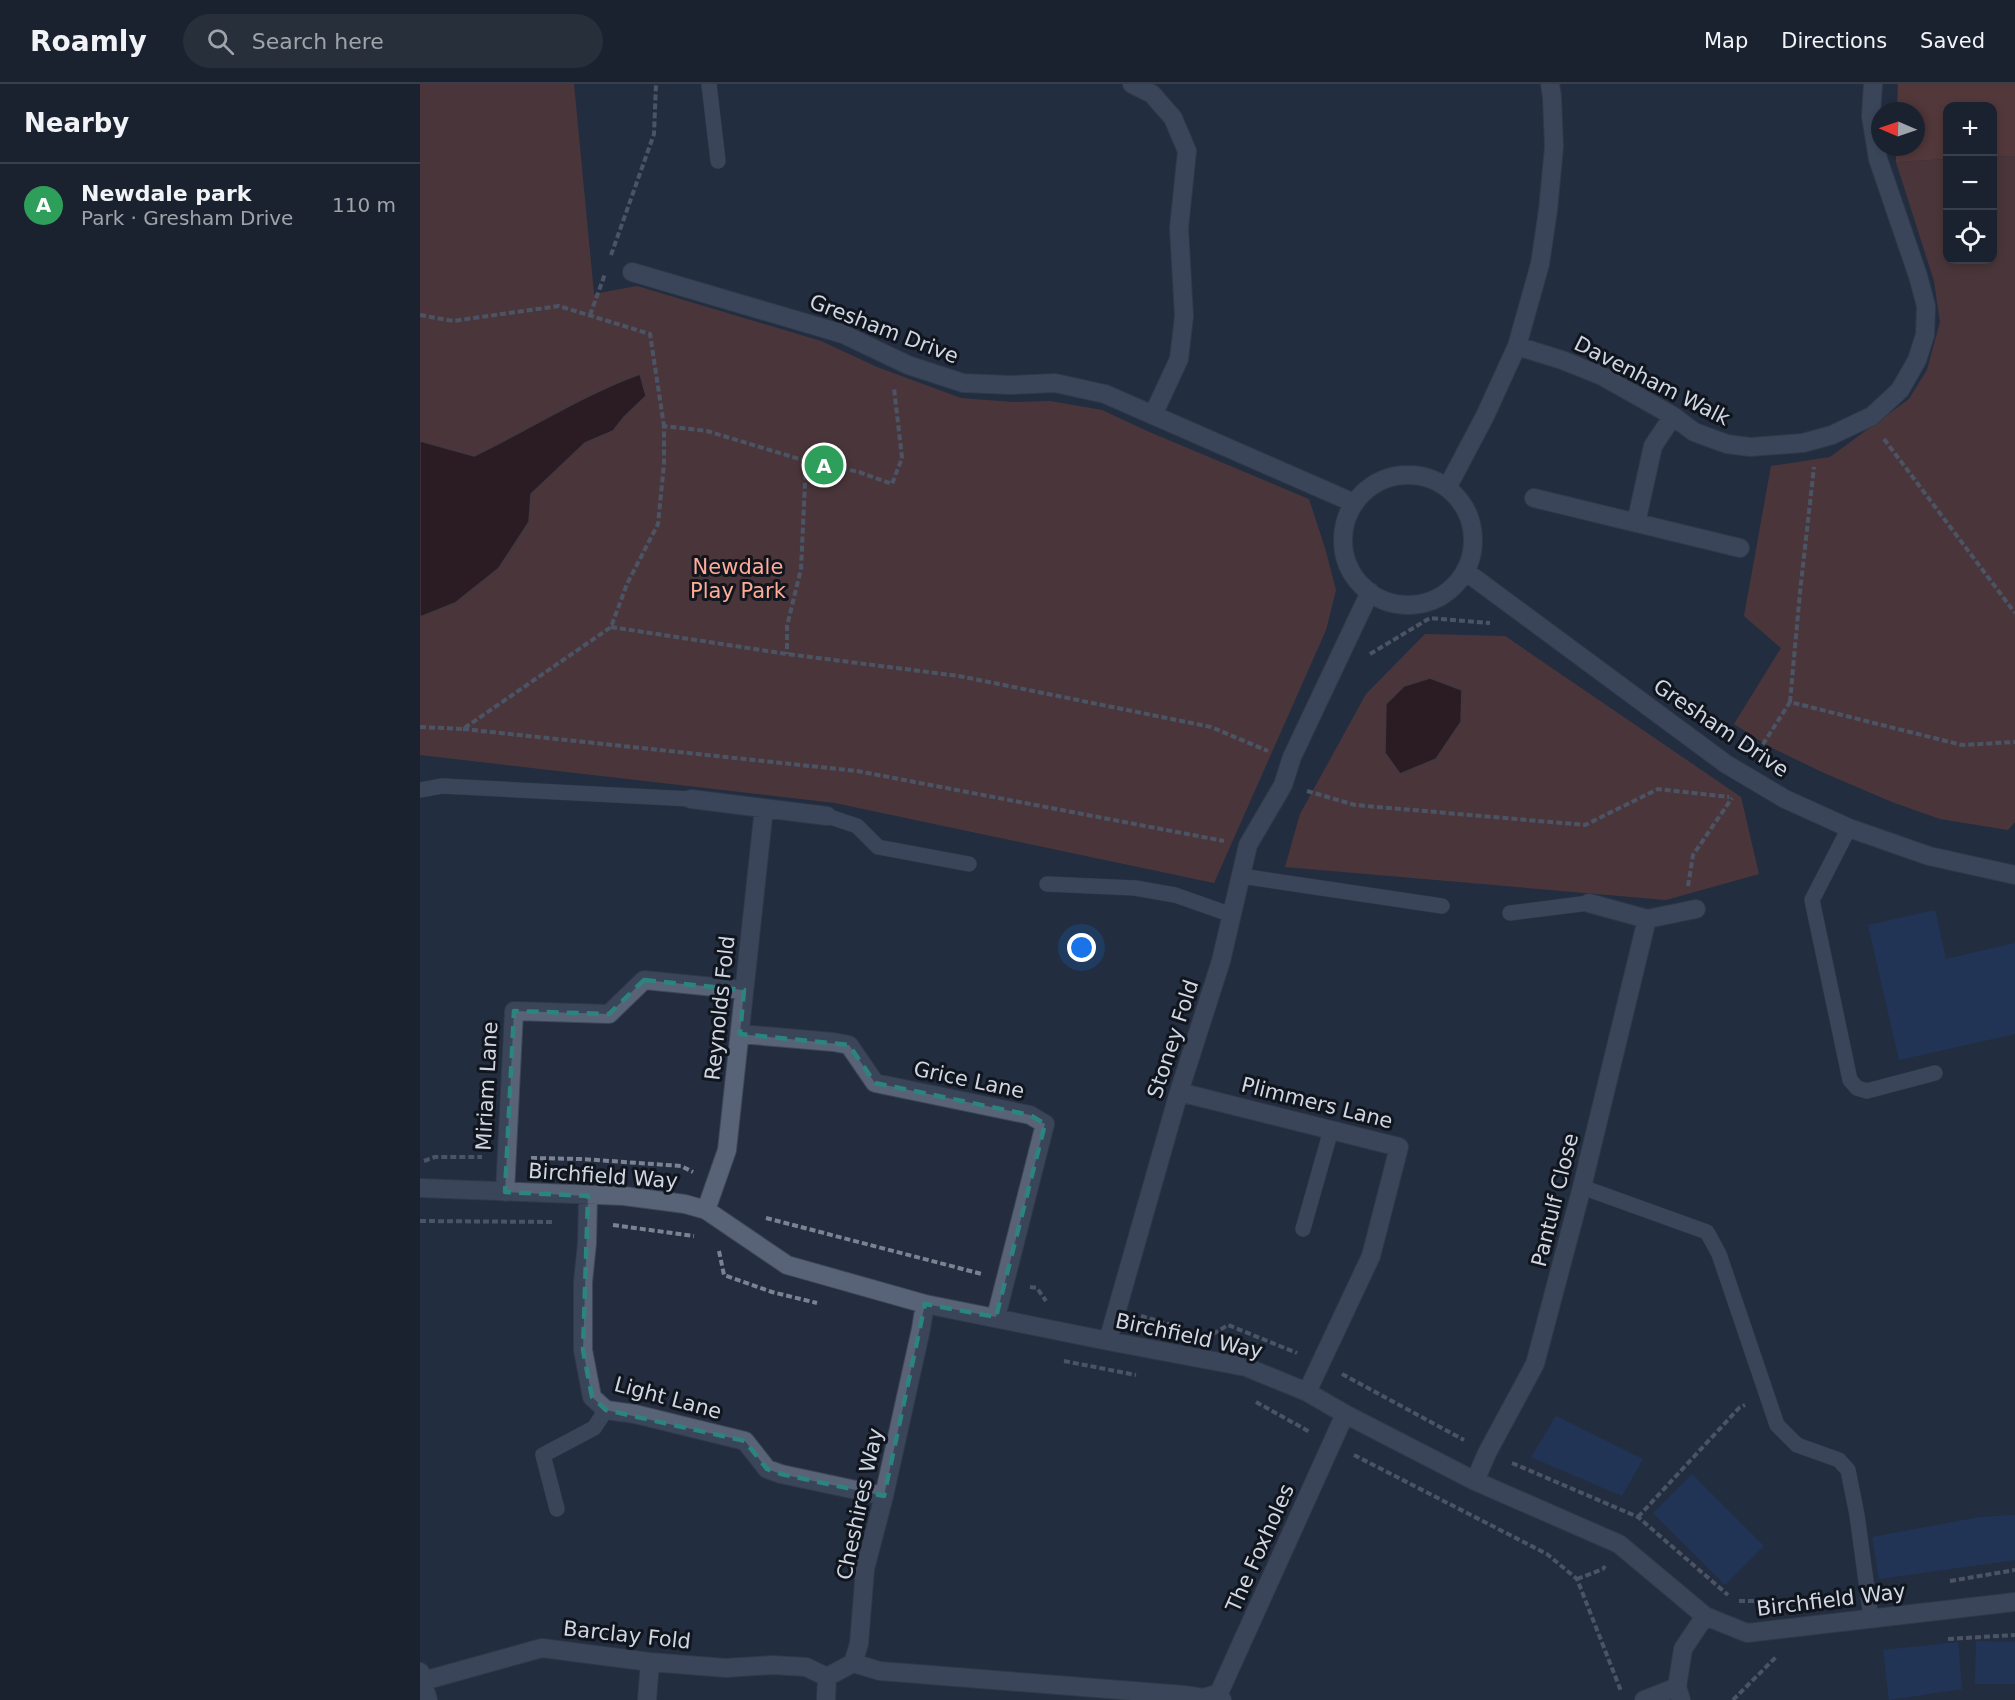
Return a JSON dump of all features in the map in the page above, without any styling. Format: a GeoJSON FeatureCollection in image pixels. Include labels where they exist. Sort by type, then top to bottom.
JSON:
{"type":"FeatureCollection","features":[{"type":"Feature","properties":{"kind":"street"},"geometry":{"type":"LineString","coordinates":[[1132,84],[1152,94],[1173,118],[1186,151],[1185,184],[1179,228],[1184,316],[1179,359],[1153,415]]}},
{"type":"Feature","properties":{"kind":"street"},"geometry":{"type":"LineString","coordinates":[[1447,488],[1485,416],[1517,346],[1540,264],[1554,147],[1550,84]]}},
{"type":"Feature","properties":{"kind":"street","name":"Davenham Walk"},"geometry":{"type":"LineString","coordinates":[[1517,346],[1602,376],[1673,416],[1694,432],[1727,444],[1750,447],[1803,443],[1832,435],[1872,416],[1900,390],[1917,360],[1925,335],[1926,306],[1878,159],[1871,116],[1874,84]]}},
{"type":"Feature","properties":{"kind":"street","name":"Gresham Drive"},"geometry":{"type":"LineString","coordinates":[[632,272],[843,334],[908,365],[963,383],[1011,385],[1055,383],[1106,394],[1354,503]]}},
{"type":"Feature","properties":{"kind":"street"},"geometry":{"type":"LineString","coordinates":[[1636,523],[1653,446],[1673,416]]}},
{"type":"Feature","properties":{"kind":"street"},"geometry":{"type":"LineString","coordinates":[[1418,475],[1447,488],[1460,500],[1470,519],[1473,543],[1465,571],[1449,591],[1422,603],[1404,605],[1382,600],[1364,587],[1349,567],[1344,551],[1344,526],[1354,503],[1365,491],[1385,479],[1396,476],[1418,475]]}},
{"type":"Feature","properties":{"kind":"street"},"geometry":{"type":"LineString","coordinates":[[1534,498],[1740,548]]}},
{"type":"Feature","properties":{"kind":"street","name":"Gresham Drive"},"geometry":{"type":"LineString","coordinates":[[1465,571],[1726,764],[1785,799],[1849,828],[1929,856],[2015,875]]}},
{"type":"Feature","properties":{"kind":"street","name":"Stoney Fold"},"geometry":{"type":"LineString","coordinates":[[1108,1341],[1179,1092],[1221,961],[1248,845],[1282,785],[1292,757],[1370,592]]}},
{"type":"Feature","properties":{"kind":"street"},"geometry":{"type":"LineString","coordinates":[[691,799],[827,816]]}},
{"type":"Feature","properties":{"kind":"street","name":"Reynolds Fold"},"geometry":{"type":"LineString","coordinates":[[706,1210],[727,1150],[764,808]]}},
{"type":"Feature","properties":{"kind":"street"},"geometry":{"type":"LineString","coordinates":[[1589,903],[1647,919],[1689,910]]}},
{"type":"Feature","properties":{"kind":"street","name":"Pantulf Close"},"geometry":{"type":"LineString","coordinates":[[1475,1481],[1487,1453],[1535,1364],[1582,1187],[1647,919]]}},
{"type":"Feature","properties":{"kind":"street","name":"Miriam Lane"},"geometry":{"type":"LineString","coordinates":[[505,1192],[514,1011],[609,1014],[644,981],[744,990]]}},
{"type":"Feature","properties":{"kind":"street","name":"Grice Lane"},"geometry":{"type":"LineString","coordinates":[[740,1034],[833,1041],[849,1045],[875,1083],[1030,1115],[1045,1124],[996,1317]]}},
{"type":"Feature","properties":{"kind":"street","name":"Plimmers Lane"},"geometry":{"type":"LineString","coordinates":[[1179,1092],[1399,1147],[1371,1256],[1307,1392]]}},
{"type":"Feature","properties":{"kind":"street","name":"Birchfield Way"},"geometry":{"type":"LineString","coordinates":[[420,1188],[634,1198],[686,1204],[706,1210],[787,1265],[925,1304],[1246,1367],[1307,1392],[1475,1481],[1619,1544],[1705,1616],[1747,1633],[2015,1602]]}},
{"type":"Feature","properties":{"kind":"street","name":"Light Lane"},"geometry":{"type":"LineString","coordinates":[[588,1196],[583,1282],[583,1350],[592,1397],[606,1410],[635,1414],[745,1441],[767,1469],[781,1474],[884,1496]]}},
{"type":"Feature","properties":{"kind":"street","name":"Cheshires Way"},"geometry":{"type":"LineString","coordinates":[[853,1663],[859,1644],[865,1569],[884,1496],[925,1304]]}},
{"type":"Feature","properties":{"kind":"street","name":"The Foxholes"},"geometry":{"type":"LineString","coordinates":[[1220,1696],[1345,1414]]}},
{"type":"Feature","properties":{"kind":"street"},"geometry":{"type":"LineString","coordinates":[[1644,1700],[1679,1694],[1683,1649],[1705,1616]]}},
{"type":"Feature","properties":{"kind":"street","name":"Barclay Fold"},"geometry":{"type":"LineString","coordinates":[[421,1676],[542,1648],[650,1662],[726,1668],[772,1665],[806,1667],[827,1677]]}},
{"type":"Feature","properties":{"kind":"street"},"geometry":{"type":"LineString","coordinates":[[647,1700],[650,1662]]}},
{"type":"Feature","properties":{"kind":"street"},"geometry":{"type":"LineString","coordinates":[[826,1700],[827,1677],[853,1663],[880,1671],[1203,1698],[1220,1696]]}},
{"type":"Feature","properties":{"kind":"street"},"geometry":{"type":"LineString","coordinates":[[421,1676],[428,1700]]}},
{"type":"Feature","properties":{"kind":"lane"},"geometry":{"type":"LineString","coordinates":[[709,84],[718,161]]}},
{"type":"Feature","properties":{"kind":"lane"},"geometry":{"type":"LineString","coordinates":[[420,790],[442,786],[691,799]]}},
{"type":"Feature","properties":{"kind":"lane"},"geometry":{"type":"LineString","coordinates":[[827,816],[857,826],[878,847],[969,864]]}},
{"type":"Feature","properties":{"kind":"lane"},"geometry":{"type":"LineString","coordinates":[[1849,828],[1812,900],[1850,1080],[1857,1088],[1868,1091],[1935,1073]]}},
{"type":"Feature","properties":{"kind":"lane"},"geometry":{"type":"LineString","coordinates":[[1248,845],[1241,876],[1442,906]]}},
{"type":"Feature","properties":{"kind":"lane"},"geometry":{"type":"LineString","coordinates":[[1047,884],[1135,888],[1165,893],[1232,915]]}},
{"type":"Feature","properties":{"kind":"lane"},"geometry":{"type":"LineString","coordinates":[[1510,913],[1589,903]]}},
{"type":"Feature","properties":{"kind":"lane"},"geometry":{"type":"LineString","coordinates":[[1303,1229],[1331,1130]]}},
{"type":"Feature","properties":{"kind":"lane"},"geometry":{"type":"LineString","coordinates":[[1582,1187],[1707,1232],[1719,1254],[1777,1425],[1797,1444],[1839,1460],[1848,1470],[1857,1515],[1871,1618]]}},
{"type":"Feature","properties":{"kind":"lane"},"geometry":{"type":"LineString","coordinates":[[557,1509],[543,1455],[594,1428],[606,1410]]}},
{"type":"Feature","properties":{"kind":"path"},"geometry":{"type":"LineString","coordinates":[[609,262],[654,134],[656,84]]}},
{"type":"Feature","properties":{"kind":"path"},"geometry":{"type":"LineString","coordinates":[[590,315],[605,273]]}},
{"type":"Feature","properties":{"kind":"path"},"geometry":{"type":"LineString","coordinates":[[420,315],[453,321],[559,306],[650,333],[664,426],[658,524],[627,584],[610,627],[463,729]]}},
{"type":"Feature","properties":{"kind":"path"},"geometry":{"type":"LineString","coordinates":[[664,426],[708,431],[806,460],[859,472],[892,484],[902,458],[894,386],[908,365]]}},
{"type":"Feature","properties":{"kind":"path"},"geometry":{"type":"LineString","coordinates":[[1868,417],[2015,613]]}},
{"type":"Feature","properties":{"kind":"path"},"geometry":{"type":"LineString","coordinates":[[1689,910],[1693,855],[1733,797],[1744,774],[1790,702],[1814,472],[1811,441]]}},
{"type":"Feature","properties":{"kind":"path"},"geometry":{"type":"LineString","coordinates":[[787,654],[787,626],[801,569],[806,460]]}},
{"type":"Feature","properties":{"kind":"path"},"geometry":{"type":"LineString","coordinates":[[1369,654],[1430,618],[1498,623]]}},
{"type":"Feature","properties":{"kind":"path"},"geometry":{"type":"LineString","coordinates":[[610,627],[982,680],[1211,728],[1271,752],[1292,757]]}},
{"type":"Feature","properties":{"kind":"path"},"geometry":{"type":"LineString","coordinates":[[1790,702],[1962,745],[2015,742]]}},
{"type":"Feature","properties":{"kind":"path"},"geometry":{"type":"LineString","coordinates":[[420,728],[463,729],[857,771],[1248,845]]}},
{"type":"Feature","properties":{"kind":"path"},"geometry":{"type":"LineString","coordinates":[[1282,785],[1355,805],[1585,825],[1658,789],[1733,797]]}},
{"type":"Feature","properties":{"kind":"path"},"geometry":{"type":"LineString","coordinates":[[1723,790],[1733,797]]}},
{"type":"Feature","properties":{"kind":"path"},"geometry":{"type":"LineString","coordinates":[[420,1162],[435,1157],[582,1159],[681,1166],[716,1182]]}},
{"type":"Feature","properties":{"kind":"path"},"geometry":{"type":"LineString","coordinates":[[1638,1517],[1739,1408],[1766,1392]]}},
{"type":"Feature","properties":{"kind":"path"},"geometry":{"type":"LineString","coordinates":[[1332,1444],[1547,1554],[1577,1579],[1624,1700]]}},
{"type":"Feature","properties":{"kind":"path"},"geometry":{"type":"LineString","coordinates":[[1947,1639],[2015,1635]]}},
{"type":"Feature","properties":{"kind":"path"},"geometry":{"type":"LineString","coordinates":[[1733,1700],[1780,1654]]}},
{"type":"Feature","properties":{"kind":"highlighted area"},"geometry":{"type":"Polygon","coordinates":[[[644,980],[744,990],[740,1034],[849,1045],[875,1083],[1030,1115],[1045,1124],[996,1317],[925,1304],[884,1496],[767,1469],[745,1441],[606,1410],[592,1397],[583,1350],[588,1196],[505,1192],[514,1011],[609,1014],[644,980]]]}},
{"type":"Feature","properties":{"kind":"green space","name":"Newdale Play Park"},"geometry":{"type":"Polygon","coordinates":[[[420,84],[574,84],[594,294],[637,286],[821,341],[877,367],[961,398],[1012,402],[1050,401],[1102,410],[1309,499],[1336,590],[1326,630],[1214,883],[835,803],[420,755],[420,84]]]}},
{"type":"Feature","properties":{"kind":"green space"},"geometry":{"type":"Polygon","coordinates":[[[2015,156],[2015,822],[2008,830],[1940,819],[1892,802],[1770,747],[1734,724],[1781,648],[1744,616],[1771,466],[1830,457],[1909,399],[1927,370],[1940,322],[1934,281],[1896,162],[1943,159],[1943,264],[1997,264],[1997,157],[2015,156]]]}},
{"type":"Feature","properties":{"kind":"green space"},"geometry":{"type":"Polygon","coordinates":[[[1425,634],[1505,636],[1741,797],[1759,874],[1666,900],[1285,867],[1300,814],[1366,694],[1425,634]]]}},
{"type":"Feature","properties":{"kind":"shaded area"},"geometry":{"type":"Polygon","coordinates":[[[1898,84],[2015,84],[2015,156],[1997,157],[1997,102],[1943,102],[1943,159],[1896,162],[1896,156],[1925,156],[1925,102],[1897,102],[1898,84]]]}},
{"type":"Feature","properties":{"kind":"shaded area"},"geometry":{"type":"Polygon","coordinates":[[[640,374],[646,396],[613,431],[585,443],[531,494],[529,522],[499,568],[455,603],[420,617],[420,441],[474,456],[577,402],[640,374]]]}},
{"type":"Feature","properties":{"kind":"shaded area"},"geometry":{"type":"Polygon","coordinates":[[[1430,678],[1462,690],[1461,722],[1436,759],[1400,774],[1385,753],[1386,704],[1404,686],[1430,678]]]}},
{"type":"Feature","properties":{"kind":"building"},"geometry":{"type":"Polygon","coordinates":[[[1935,910],[1946,959],[2015,943],[2015,1034],[1899,1060],[1868,925],[1935,910]]]}},
{"type":"Feature","properties":{"kind":"building"},"geometry":{"type":"Polygon","coordinates":[[[1556,1416],[1643,1459],[1622,1496],[1531,1457],[1556,1416]]]}},
{"type":"Feature","properties":{"kind":"building"},"geometry":{"type":"Polygon","coordinates":[[[1692,1474],[1764,1546],[1725,1585],[1653,1513],[1692,1474]]]}},
{"type":"Feature","properties":{"kind":"building"},"geometry":{"type":"Polygon","coordinates":[[[2015,1515],[2015,1560],[1879,1579],[1872,1537],[1980,1517],[2015,1515]]]}},
{"type":"Feature","properties":{"kind":"building"},"geometry":{"type":"Polygon","coordinates":[[[1976,1641],[2015,1642],[2015,1684],[1975,1684],[1976,1641]]]}},
{"type":"Feature","properties":{"kind":"building"},"geometry":{"type":"Polygon","coordinates":[[[1958,1642],[1962,1689],[1889,1700],[1883,1650],[1958,1642]]]}},
{"type":"Feature","properties":{"kind":"place","name":"Newdale park"},"geometry":{"type":"Point","coordinates":[824,465]}}]}
